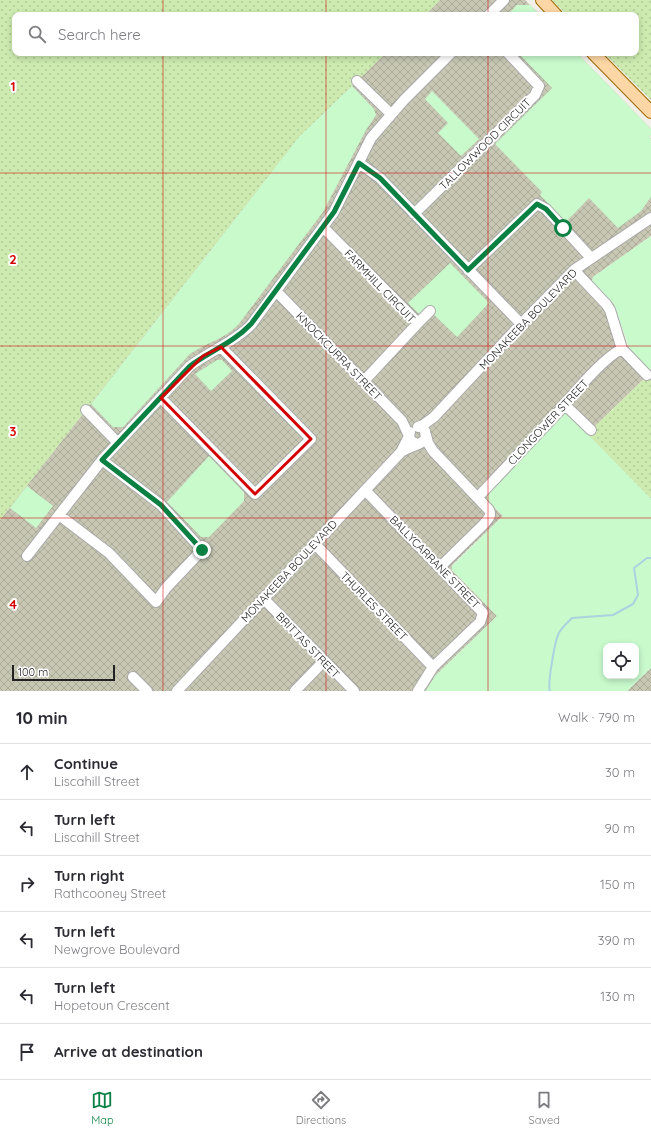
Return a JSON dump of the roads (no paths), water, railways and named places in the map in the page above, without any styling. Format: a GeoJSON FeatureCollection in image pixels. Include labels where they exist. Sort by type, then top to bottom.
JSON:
{"type":"FeatureCollection","features":[{"type":"Feature","properties":{"kind":"main road"},"geometry":{"type":"LineString","coordinates":[[542,0],[553,12]]}},
{"type":"Feature","properties":{"kind":"main road"},"geometry":{"type":"LineString","coordinates":[[597,56],[651,112]]}},
{"type":"Feature","properties":{"kind":"street"},"geometry":{"type":"LineString","coordinates":[[492,12],[504,0]]}},
{"type":"Feature","properties":{"kind":"street"},"geometry":{"type":"LineString","coordinates":[[27,556],[102,460],[190,366],[203,356],[221,348],[241,335],[251,324],[334,212],[371,138],[391,114],[448,56]]}},
{"type":"Feature","properties":{"kind":"street","name":"TALLOWWOOD CIRCUIT"},"geometry":{"type":"LineString","coordinates":[[414,214],[535,95],[539,86],[511,56]]}},
{"type":"Feature","properties":{"kind":"street"},"geometry":{"type":"LineString","coordinates":[[357,81],[391,114]]}},
{"type":"Feature","properties":{"kind":"street"},"geometry":{"type":"LineString","coordinates":[[359,163],[380,178],[521,324]]}},
{"type":"Feature","properties":{"kind":"street"},"geometry":{"type":"LineString","coordinates":[[468,270],[537,204],[546,209],[591,258]]}},
{"type":"Feature","properties":{"kind":"street","name":"MONAKEEBA BOULEVARD"},"geometry":{"type":"LineString","coordinates":[[418,427],[424,425],[434,417],[574,270],[651,218]]}},
{"type":"Feature","properties":{"kind":"street","name":"FARMHILL CIRCUIT"},"geometry":{"type":"LineString","coordinates":[[323,227],[418,323],[364,382]]}},
{"type":"Feature","properties":{"kind":"street"},"geometry":{"type":"LineString","coordinates":[[574,270],[610,310],[622,349],[647,375]]}},
{"type":"Feature","properties":{"kind":"street","name":"KNOCKCURRA STREET"},"geometry":{"type":"LineString","coordinates":[[276,291],[402,421],[409,436]]}},
{"type":"Feature","properties":{"kind":"street"},"geometry":{"type":"LineString","coordinates":[[418,323],[430,311]]}},
{"type":"Feature","properties":{"kind":"street"},"geometry":{"type":"LineString","coordinates":[[161,398],[255,494],[311,439],[221,348]]}},
{"type":"Feature","properties":{"kind":"street","name":"CLONGOWER STREET"},"geometry":{"type":"LineString","coordinates":[[478,498],[572,395],[612,355],[622,349]]}},
{"type":"Feature","properties":{"kind":"street"},"geometry":{"type":"LineString","coordinates":[[565,404],[591,430]]}},
{"type":"Feature","properties":{"kind":"street"},"geometry":{"type":"LineString","coordinates":[[86,410],[118,443]]}},
{"type":"Feature","properties":{"kind":"street","name":"MONAKEEBA BOULEVARD"},"geometry":{"type":"LineString","coordinates":[[426,435],[427,429],[434,417]]}},
{"type":"Feature","properties":{"kind":"street","name":"KNOCKCURRA STREET"},"geometry":{"type":"LineString","coordinates":[[402,421],[418,427]]}},
{"type":"Feature","properties":{"kind":"street"},"geometry":{"type":"LineString","coordinates":[[433,451],[411,441],[409,436],[411,429],[418,427],[423,428],[428,443],[433,451],[478,498],[491,514],[490,517],[440,567]]}},
{"type":"Feature","properties":{"kind":"street"},"geometry":{"type":"LineString","coordinates":[[418,444],[423,442],[426,435]]}},
{"type":"Feature","properties":{"kind":"street","name":"MONAKEEBA BOULEVARD"},"geometry":{"type":"LineString","coordinates":[[177,691],[401,452],[407,443],[409,436]]}},
{"type":"Feature","properties":{"kind":"street","name":"MONAKEEBA BOULEVARD"},"geometry":{"type":"LineString","coordinates":[[401,452],[418,444]]}},
{"type":"Feature","properties":{"kind":"street"},"geometry":{"type":"LineString","coordinates":[[59,515],[108,553],[156,602],[166,588],[202,550],[161,505],[102,460]]}},
{"type":"Feature","properties":{"kind":"street","name":"BALLYCARRANE STREET"},"geometry":{"type":"LineString","coordinates":[[365,490],[483,612],[480,622],[433,667],[418,691]]}},
{"type":"Feature","properties":{"kind":"street","name":"THURLES STREET"},"geometry":{"type":"LineString","coordinates":[[314,544],[433,667]]}},
{"type":"Feature","properties":{"kind":"street","name":"BRITTAS STREET"},"geometry":{"type":"LineString","coordinates":[[263,598],[354,691]]}},
{"type":"Feature","properties":{"kind":"street"},"geometry":{"type":"LineString","coordinates":[[295,691],[324,661]]}},
{"type":"Feature","properties":{"kind":"street"},"geometry":{"type":"LineString","coordinates":[[133,677],[147,691]]}},
{"type":"Feature","properties":{"kind":"waterway"},"geometry":{"type":"LineString","coordinates":[[550,691],[550,672],[553,654],[558,635],[562,628],[572,618],[613,615],[633,604],[638,595],[634,568],[647,558],[651,558]]}}]}
